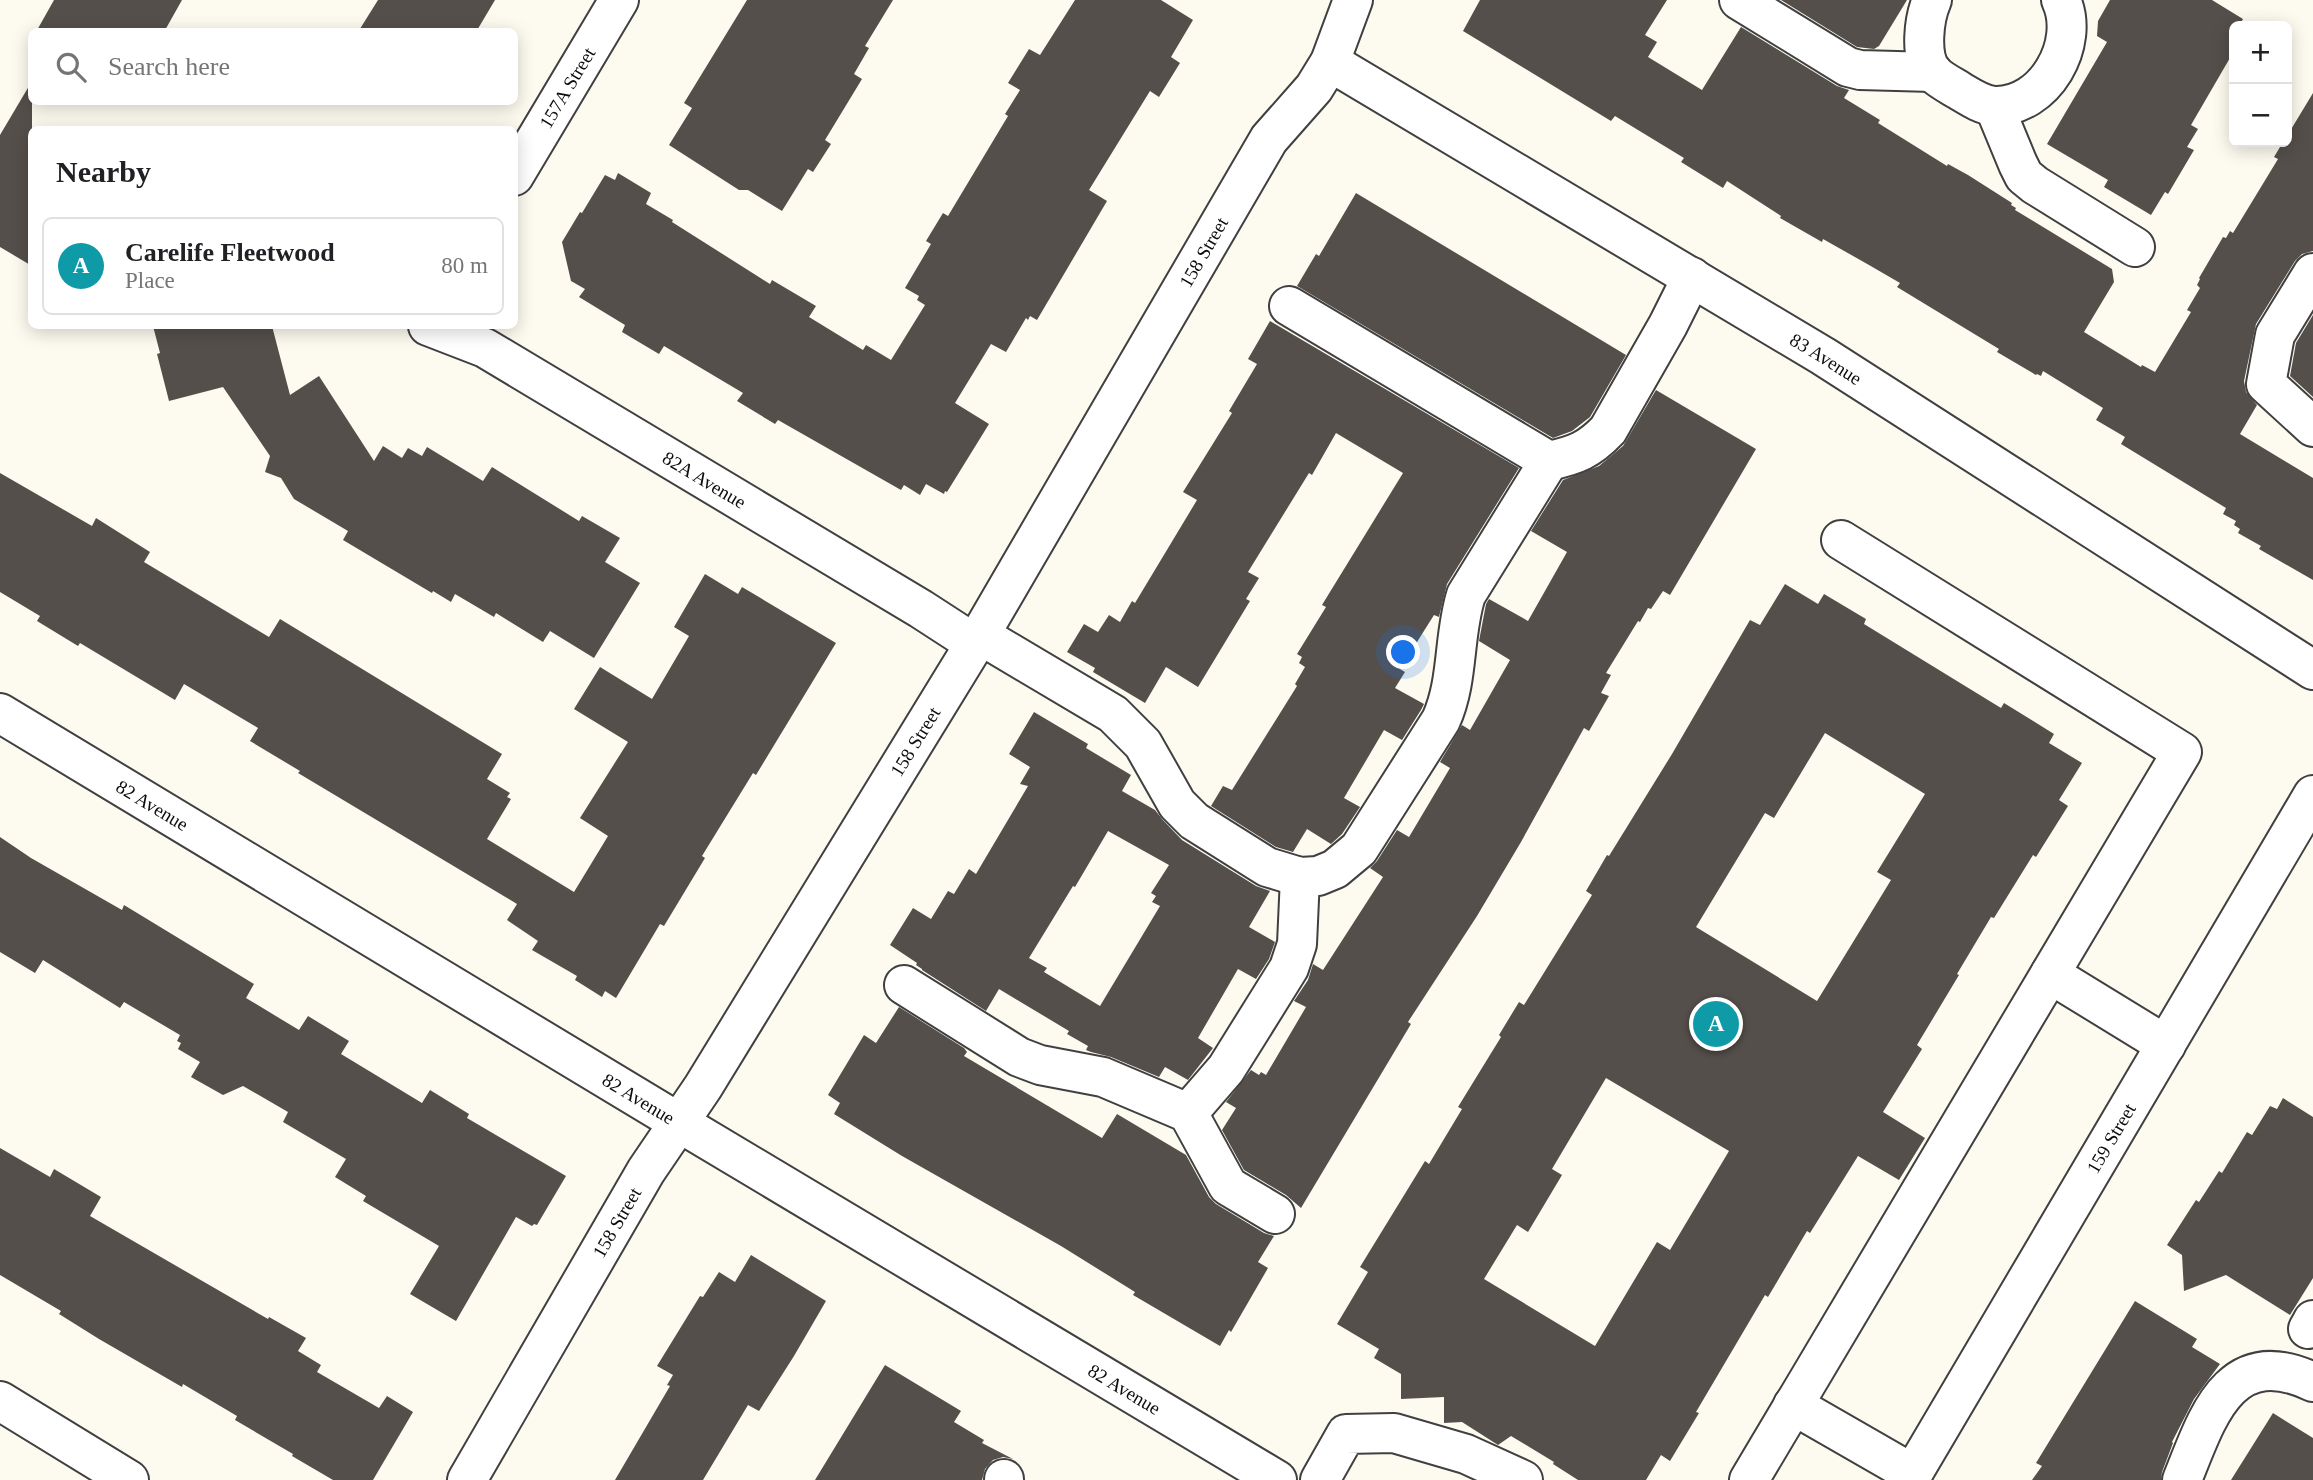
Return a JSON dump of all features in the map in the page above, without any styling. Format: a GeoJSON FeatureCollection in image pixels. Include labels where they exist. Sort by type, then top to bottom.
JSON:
{"type":"FeatureCollection","features":[{"type":"Feature","properties":{"kind":"street","name":"157A Street"},"geometry":{"type":"LineString","coordinates":[[518,169],[619,0]]}},
{"type":"Feature","properties":{"kind":"street","name":"158 Street"},"geometry":{"type":"LineString","coordinates":[[467,1480],[639,1183],[703,1087],[978,640],[1269,139],[1314,88],[1330,62],[1353,0]]}},
{"type":"Feature","properties":{"kind":"street"},"geometry":{"type":"LineString","coordinates":[[1739,0],[1847,67],[1860,70],[1933,72],[1977,101],[1994,106],[2012,103],[2034,92],[2046,82],[2066,40],[2064,7],[2061,0]]}},
{"type":"Feature","properties":{"kind":"street"},"geometry":{"type":"LineString","coordinates":[[1932,0],[1926,14],[1924,43],[1933,72]]}},
{"type":"Feature","properties":{"kind":"street","name":"83 Avenue"},"geometry":{"type":"LineString","coordinates":[[1330,62],[1823,356],[2313,670]]}},
{"type":"Feature","properties":{"kind":"street"},"geometry":{"type":"LineString","coordinates":[[1994,106],[2024,176],[2135,247]]}},
{"type":"Feature","properties":{"kind":"street"},"geometry":{"type":"LineString","coordinates":[[2313,273],[2275,335],[2266,384],[2313,428]]}},
{"type":"Feature","properties":{"kind":"street"},"geometry":{"type":"LineString","coordinates":[[1289,306],[1549,461],[1577,455],[1597,442],[1608,430],[1692,277]]}},
{"type":"Feature","properties":{"kind":"street","name":"82A Avenue"},"geometry":{"type":"LineString","coordinates":[[436,329],[485,348],[921,609],[1113,714],[1143,744],[1177,804],[1194,821],[1267,867],[1300,877]]}},
{"type":"Feature","properties":{"kind":"street"},"geometry":{"type":"LineString","coordinates":[[1188,1112],[1226,1069],[1289,968],[1297,944],[1300,877],[1318,876],[1335,869],[1359,849],[1441,720],[1449,702],[1466,595],[1549,461]]}},
{"type":"Feature","properties":{"kind":"street"},"geometry":{"type":"LineString","coordinates":[[1749,1480],[2182,752],[1841,540]]}},
{"type":"Feature","properties":{"kind":"street","name":"82 Avenue"},"geometry":{"type":"LineString","coordinates":[[0,713],[1277,1480]]}},
{"type":"Feature","properties":{"kind":"street","name":"159 Street"},"geometry":{"type":"LineString","coordinates":[[1911,1477],[2313,795]]}},
{"type":"Feature","properties":{"kind":"street"},"geometry":{"type":"LineString","coordinates":[[2050,974],[2166,1045]]}},
{"type":"Feature","properties":{"kind":"street"},"geometry":{"type":"LineString","coordinates":[[904,985],[1019,1057],[1040,1065],[1103,1077],[1188,1112],[1228,1186],[1275,1214]]}},
{"type":"Feature","properties":{"kind":"street"},"geometry":{"type":"LineString","coordinates":[[2182,1480],[2208,1417],[2236,1382],[2248,1375],[2275,1371],[2290,1373],[2313,1382]]}},
{"type":"Feature","properties":{"kind":"street"},"geometry":{"type":"LineString","coordinates":[[0,1401],[129,1480]]}},
{"type":"Feature","properties":{"kind":"street"},"geometry":{"type":"LineString","coordinates":[[1793,1405],[1911,1477]]}},
{"type":"Feature","properties":{"kind":"street"},"geometry":{"type":"LineString","coordinates":[[1320,1480],[1346,1434],[1394,1433],[1466,1454],[1523,1480]]}},
{"type":"Feature","properties":{"kind":"building"},"geometry":{"type":"Polygon","coordinates":[[[54,0],[182,0],[166,28],[38,28],[54,0]]]}},
{"type":"Feature","properties":{"kind":"building"},"geometry":{"type":"Polygon","coordinates":[[[378,0],[495,0],[478,28],[360,28],[378,0]]]}},
{"type":"Feature","properties":{"kind":"building"},"geometry":{"type":"Polygon","coordinates":[[[747,0],[893,0],[865,46],[869,48],[854,74],[862,79],[825,140],[831,144],[813,172],[808,169],[782,211],[748,190],[739,190],[669,145],[692,108],[684,103],[747,0]]]}},
{"type":"Feature","properties":{"kind":"building"},"geometry":{"type":"Polygon","coordinates":[[[1075,0],[1161,0],[1193,20],[1171,57],[1180,63],[1159,97],[1150,91],[1089,190],[1107,201],[1037,320],[1030,316],[1028,320],[1026,318],[1006,352],[991,344],[955,403],[989,424],[944,494],[926,484],[920,495],[904,485],[901,490],[778,420],[775,424],[737,401],[743,393],[664,346],[659,354],[622,332],[625,325],[579,297],[585,289],[571,281],[562,242],[605,175],[615,180],[618,173],[651,193],[646,204],[673,220],[672,222],[770,284],[772,280],[816,306],[809,317],[863,350],[866,345],[891,360],[925,305],[917,300],[919,296],[905,288],[931,244],[926,241],[943,213],[948,216],[1008,116],[1005,114],[1020,90],[1008,83],[1029,49],[1040,55],[1075,0]]]}},
{"type":"Feature","properties":{"kind":"building"},"geometry":{"type":"Polygon","coordinates":[[[1480,0],[1667,0],[1645,35],[1657,42],[1648,57],[1702,90],[1741,27],[1837,86],[1849,90],[1844,98],[1880,120],[1878,123],[1947,166],[1948,164],[1968,175],[2012,203],[2015,210],[2112,269],[2114,282],[2084,332],[2141,367],[2142,365],[2155,372],[2191,312],[2187,310],[2200,288],[2197,285],[2199,278],[2223,237],[2226,238],[2230,231],[2233,233],[2278,159],[2274,157],[2280,147],[2292,147],[2292,128],[2313,93],[2313,251],[2302,254],[2295,261],[2256,324],[2244,381],[2246,392],[2257,405],[2240,434],[2313,478],[2313,580],[2259,549],[2261,546],[2238,533],[2240,529],[2234,525],[2236,521],[2223,514],[2226,508],[2121,444],[2125,437],[2096,420],[2103,408],[2043,371],[2041,376],[2036,375],[1997,352],[1999,349],[1897,287],[1900,283],[1780,218],[1781,216],[1727,181],[1723,188],[1681,162],[1684,158],[1615,116],[1611,121],[1463,31],[1480,0]]]}},
{"type":"Feature","properties":{"kind":"building"},"geometry":{"type":"Polygon","coordinates":[[[1781,0],[1907,0],[1879,46],[1874,49],[1857,47],[1781,0]]]}},
{"type":"Feature","properties":{"kind":"building"},"geometry":{"type":"Polygon","coordinates":[[[2110,0],[2212,0],[2243,19],[2229,21],[2229,60],[2191,125],[2198,129],[2187,147],[2194,150],[2168,194],[2165,192],[2151,215],[2104,187],[2108,180],[2047,144],[2107,42],[2097,36],[2098,21],[2110,0]]]}},
{"type":"Feature","properties":{"kind":"building"},"geometry":{"type":"Polygon","coordinates":[[[28,88],[28,105],[32,105],[32,126],[28,126],[28,264],[0,247],[0,135],[28,88]]]}},
{"type":"Feature","properties":{"kind":"building"},"geometry":{"type":"Polygon","coordinates":[[[1356,193],[1626,355],[1590,417],[1572,431],[1553,438],[1297,286],[1316,254],[1319,256],[1356,193]]]}},
{"type":"Feature","properties":{"kind":"building"},"geometry":{"type":"Polygon","coordinates":[[[2313,315],[2313,397],[2290,376],[2296,343],[2313,315]]]}},
{"type":"Feature","properties":{"kind":"building"},"geometry":{"type":"Polygon","coordinates":[[[1270,321],[1519,468],[1447,584],[1439,617],[1434,615],[1400,669],[1405,672],[1395,688],[1424,704],[1421,710],[1402,740],[1384,730],[1344,798],[1360,807],[1342,834],[1331,844],[1307,829],[1293,852],[1276,847],[1211,806],[1223,786],[1232,790],[1297,686],[1295,684],[1305,667],[1299,663],[1302,657],[1297,654],[1326,607],[1322,605],[1403,473],[1336,433],[1312,475],[1309,473],[1248,572],[1259,578],[1246,599],[1250,601],[1198,687],[1166,667],[1145,703],[1093,672],[1095,668],[1067,652],[1084,624],[1098,632],[1109,615],[1120,622],[1132,601],[1135,603],[1197,500],[1183,492],[1232,413],[1229,411],[1257,364],[1248,359],[1270,321]]]}},
{"type":"Feature","properties":{"kind":"building"},"geometry":{"type":"Polygon","coordinates":[[[154,329],[273,329],[290,395],[319,376],[374,461],[383,446],[402,458],[408,448],[422,456],[427,447],[483,481],[492,467],[579,521],[582,516],[620,538],[605,562],[640,583],[594,658],[550,631],[543,642],[496,613],[494,617],[455,594],[451,602],[433,591],[432,593],[343,540],[348,531],[294,499],[281,478],[265,472],[270,456],[223,387],[169,401],[157,354],[160,353],[154,329]]]}},
{"type":"Feature","properties":{"kind":"building"},"geometry":{"type":"Polygon","coordinates":[[[1656,390],[1756,449],[1670,595],[1663,591],[1651,609],[1648,608],[1606,673],[1611,675],[1601,693],[1609,696],[1589,731],[1584,728],[1521,842],[1408,1022],[1411,1024],[1301,1208],[1286,1195],[1244,1170],[1222,1130],[1236,1108],[1226,1102],[1251,1070],[1259,1075],[1261,1072],[1266,1075],[1306,1007],[1294,1001],[1308,980],[1313,964],[1323,970],[1383,877],[1370,868],[1397,830],[1409,837],[1450,768],[1440,762],[1462,725],[1470,730],[1510,660],[1479,641],[1489,599],[1528,621],[1567,552],[1531,531],[1563,480],[1599,466],[1623,446],[1656,390]]]}},
{"type":"Feature","properties":{"kind":"building"},"geometry":{"type":"Polygon","coordinates":[[[0,473],[92,526],[96,518],[150,552],[144,562],[269,637],[280,619],[502,754],[487,779],[510,793],[507,797],[511,799],[487,839],[574,892],[608,836],[580,818],[628,742],[574,709],[600,667],[652,699],[689,636],[674,627],[705,574],[738,594],[742,587],[836,643],[756,775],[753,773],[702,856],[705,858],[664,926],[660,924],[616,998],[605,991],[602,997],[575,980],[577,976],[532,950],[538,941],[507,920],[517,904],[298,773],[300,771],[250,741],[258,728],[184,684],[175,700],[80,643],[78,646],[37,621],[40,616],[0,592],[0,473]]]}},
{"type":"Feature","properties":{"kind":"building"},"geometry":{"type":"Polygon","coordinates":[[[1785,584],[1818,604],[1824,594],[1866,619],[1864,624],[2001,708],[2004,703],[2054,734],[2049,743],[2082,763],[2059,800],[2068,806],[2036,857],[2033,855],[1994,918],[1991,917],[1917,1045],[1922,1049],[1883,1112],[1925,1138],[1899,1180],[1858,1156],[1810,1233],[1807,1231],[1768,1297],[1765,1295],[1670,1461],[1661,1455],[1646,1480],[1578,1480],[1511,1436],[1498,1445],[1462,1422],[1444,1423],[1444,1397],[1401,1399],[1401,1374],[1374,1358],[1379,1349],[1337,1324],[1368,1272],[1360,1267],[1425,1161],[1429,1164],[1462,1109],[1458,1107],[1519,1002],[1524,1005],[1592,895],[1586,891],[1607,855],[1609,856],[1672,754],[1750,620],[1760,625],[1785,584]],[[1825,733],[1774,818],[1765,813],[1696,927],[1817,1001],[1891,880],[1877,872],[1925,794],[1825,733]],[[1606,1078],[1552,1169],[1562,1175],[1528,1232],[1517,1225],[1484,1279],[1595,1346],[1657,1242],[1670,1250],[1729,1151],[1606,1078]]]}},
{"type":"Feature","properties":{"kind":"building"},"geometry":{"type":"Polygon","coordinates":[[[1034,712],[1088,744],[1086,748],[1131,775],[1122,791],[1155,810],[1182,840],[1256,886],[1270,891],[1249,927],[1275,942],[1269,959],[1256,979],[1238,969],[1198,1038],[1213,1048],[1188,1080],[1165,1067],[1159,1077],[1111,1057],[1086,1050],[1088,1046],[1067,1034],[1069,1031],[999,989],[986,1011],[922,970],[917,963],[890,945],[913,908],[931,919],[948,891],[954,894],[969,869],[976,874],[1028,786],[1020,784],[1030,767],[1009,754],[1034,712]],[[1108,831],[1029,958],[1047,968],[1044,972],[1100,1006],[1160,906],[1152,902],[1156,896],[1151,893],[1169,865],[1108,831]]]}},
{"type":"Feature","properties":{"kind":"building"},"geometry":{"type":"Polygon","coordinates":[[[0,837],[31,858],[122,910],[124,905],[254,984],[246,998],[299,1030],[308,1016],[349,1041],[341,1054],[422,1103],[430,1090],[469,1114],[467,1118],[566,1176],[537,1225],[532,1226],[516,1217],[456,1321],[410,1294],[439,1246],[363,1201],[366,1196],[335,1177],[346,1159],[283,1122],[288,1112],[243,1086],[223,1095],[191,1077],[200,1062],[178,1049],[181,1043],[177,1041],[180,1035],[124,1002],[120,1008],[43,960],[35,973],[0,952],[0,837]]]}},
{"type":"Feature","properties":{"kind":"building"},"geometry":{"type":"Polygon","coordinates":[[[899,1007],[964,1048],[967,1052],[964,1056],[1102,1138],[1117,1114],[1186,1155],[1209,1197],[1216,1204],[1264,1233],[1274,1236],[1258,1262],[1268,1268],[1220,1346],[1133,1295],[1135,1292],[1061,1246],[902,1156],[834,1114],[840,1103],[828,1095],[864,1035],[876,1043],[899,1007]]]}},
{"type":"Feature","properties":{"kind":"building"},"geometry":{"type":"Polygon","coordinates":[[[2283,1098],[2313,1117],[2313,1278],[2290,1315],[2226,1275],[2184,1291],[2182,1255],[2167,1245],[2196,1200],[2199,1202],[2219,1171],[2222,1173],[2247,1132],[2252,1135],[2270,1106],[2277,1109],[2283,1098]]]}},
{"type":"Feature","properties":{"kind":"building"},"geometry":{"type":"Polygon","coordinates":[[[0,1148],[50,1177],[54,1169],[101,1197],[90,1216],[268,1319],[269,1317],[306,1338],[298,1351],[321,1365],[317,1372],[379,1408],[387,1396],[413,1412],[373,1480],[333,1480],[235,1420],[237,1416],[99,1339],[59,1314],[61,1311],[0,1275],[0,1148]]]}},
{"type":"Feature","properties":{"kind":"building"},"geometry":{"type":"Polygon","coordinates":[[[751,1255],[826,1301],[794,1356],[759,1411],[748,1405],[703,1480],[615,1480],[670,1386],[667,1385],[673,1375],[657,1366],[700,1296],[703,1297],[719,1272],[735,1282],[751,1255]]]}},
{"type":"Feature","properties":{"kind":"building"},"geometry":{"type":"Polygon","coordinates":[[[2135,1301],[2197,1339],[2192,1347],[2220,1364],[2194,1399],[2172,1442],[2161,1480],[2032,1480],[2042,1466],[2036,1463],[2135,1301]]]}},
{"type":"Feature","properties":{"kind":"building"},"geometry":{"type":"Polygon","coordinates":[[[885,1365],[961,1411],[954,1422],[984,1440],[982,1443],[1013,1459],[1003,1457],[993,1460],[985,1469],[982,1480],[815,1480],[885,1365]]]}},
{"type":"Feature","properties":{"kind":"building"},"geometry":{"type":"Polygon","coordinates":[[[2273,1413],[2313,1438],[2313,1480],[2231,1480],[2273,1413]]]}},
{"type":"Feature","properties":{"kind":"place","name":"Carelife Fleetwood"},"geometry":{"type":"Point","coordinates":[1716,1024]}}]}
